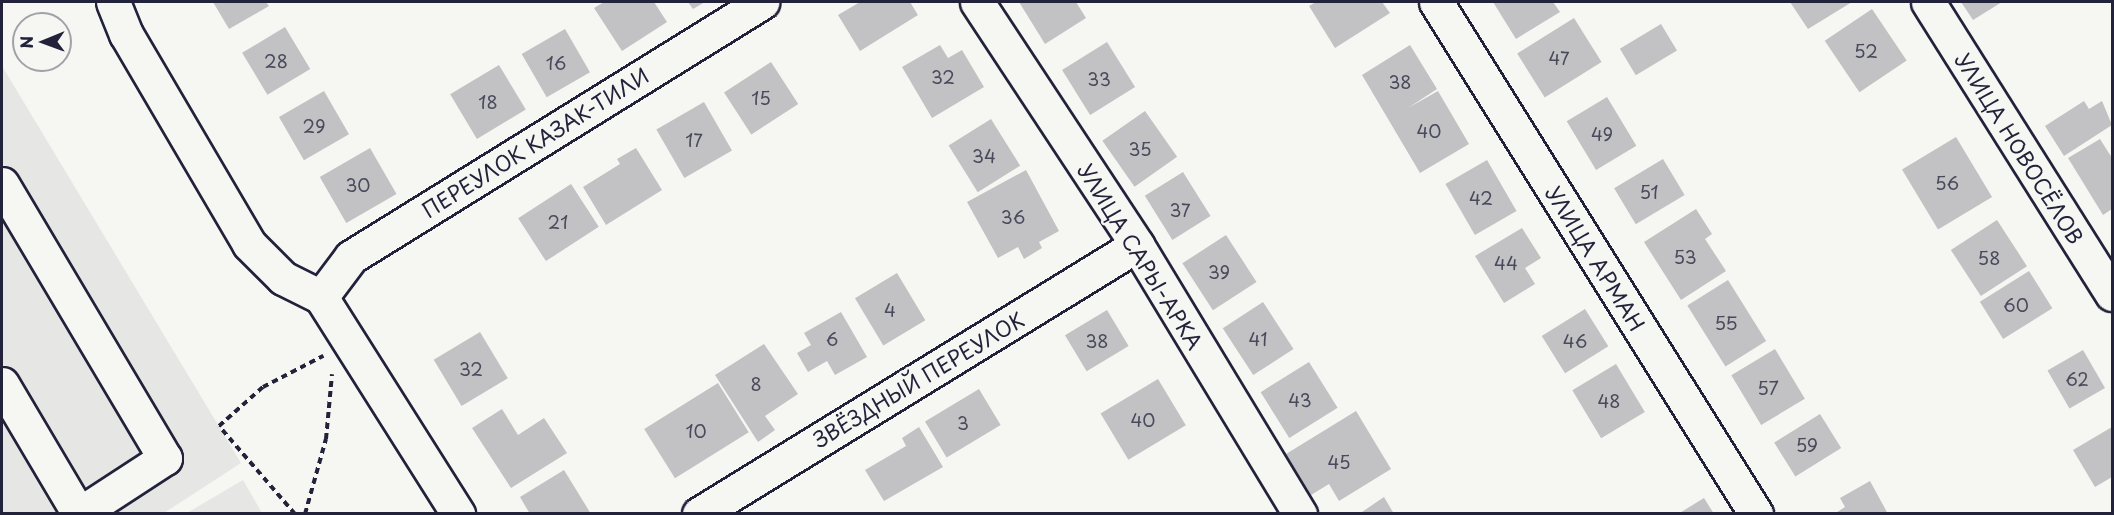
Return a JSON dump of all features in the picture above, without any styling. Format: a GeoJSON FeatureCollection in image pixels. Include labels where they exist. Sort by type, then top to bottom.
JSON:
{"type":"FeatureCollection","features":[{"type":"Feature","properties":{"kind":"lane"},"geometry":{"type":"LineString","coordinates":[[113,2],[126,34],[249,244],[283,278],[321,297],[458,513]]}},
{"type":"Feature","properties":{"kind":"lane","name":"ПЕРЕУЛОК КАЗАК-ТИЛИ"},"geometry":{"type":"LineString","coordinates":[[321,297],[351,257],[762,2]]}},
{"type":"Feature","properties":{"kind":"lane","name":"УЛИЦА САРЫ-АРКА"},"geometry":{"type":"LineString","coordinates":[[977,2],[1137,245],[1300,513]]}},
{"type":"Feature","properties":{"kind":"lane","name":"УЛИЦА АРМАН"},"geometry":{"type":"LineString","coordinates":[[1436,2],[1756,513]]}},
{"type":"Feature","properties":{"kind":"lane","name":"УЛИЦА НОВОСЁЛОВ"},"geometry":{"type":"LineString","coordinates":[[1928,2],[2112,294]]}},
{"type":"Feature","properties":{"kind":"lane"},"geometry":{"type":"LineString","coordinates":[[2,184],[165,458],[79,513],[2,384]]}},
{"type":"Feature","properties":{"kind":"lane","name":"ЗВЁЗДНЫЙ ПЕРЕУЛОК"},"geometry":{"type":"LineString","coordinates":[[699,513],[1137,245]]}},
{"type":"Feature","properties":{"kind":"path"},"geometry":{"type":"LineString","coordinates":[[295,513],[219,426],[263,387],[321,359],[326,350]]}},
{"type":"Feature","properties":{"kind":"path"},"geometry":{"type":"LineString","coordinates":[[305,513],[326,439],[332,363]]}},
{"type":"Feature","properties":{"kind":"shaded area"},"geometry":{"type":"Polygon","coordinates":[[[2,66],[241,463],[164,513],[2,513],[2,66]]]}},
{"type":"Feature","properties":{"kind":"shaded area"},"geometry":{"type":"Polygon","coordinates":[[[243,480],[262,513],[187,513],[243,480]]]}},
{"type":"Feature","properties":{"kind":"building"},"geometry":{"type":"Polygon","coordinates":[[[213,2],[266,2],[269,6],[229,29],[213,2]]]}},
{"type":"Feature","properties":{"kind":"building"},"geometry":{"type":"Polygon","coordinates":[[[604,2],[654,2],[667,22],[622,51],[594,8],[604,2]]]}},
{"type":"Feature","properties":{"kind":"building"},"geometry":{"type":"Polygon","coordinates":[[[688,2],[705,2],[693,9],[688,2]]]}},
{"type":"Feature","properties":{"kind":"building"},"geometry":{"type":"Polygon","coordinates":[[[860,2],[910,2],[918,15],[860,51],[838,15],[860,2]]]}},
{"type":"Feature","properties":{"kind":"building"},"geometry":{"type":"Polygon","coordinates":[[[1019,2],[1076,2],[1086,18],[1045,44],[1019,2]]]}},
{"type":"Feature","properties":{"kind":"building"},"geometry":{"type":"Polygon","coordinates":[[[1316,2],[1382,2],[1390,13],[1335,48],[1309,6],[1316,2]]]}},
{"type":"Feature","properties":{"kind":"building"},"geometry":{"type":"Polygon","coordinates":[[[1493,2],[1553,2],[1560,12],[1516,39],[1493,2]]]}},
{"type":"Feature","properties":{"kind":"building"},"geometry":{"type":"Polygon","coordinates":[[[1790,2],[1852,2],[1808,29],[1790,2]]]}},
{"type":"Feature","properties":{"kind":"building"},"geometry":{"type":"Polygon","coordinates":[[[1961,2],[2002,2],[1973,20],[1961,2]]]}},
{"type":"Feature","properties":{"kind":"building"},"geometry":{"type":"Polygon","coordinates":[[[1872,9],[1907,60],[1859,92],[1825,41],[1872,9]]]}},
{"type":"Feature","properties":{"kind":"building"},"geometry":{"type":"Polygon","coordinates":[[[1574,18],[1602,62],[1545,98],[1517,54],[1574,18]]]}},
{"type":"Feature","properties":{"kind":"building"},"geometry":{"type":"Polygon","coordinates":[[[1661,24],[1677,51],[1636,75],[1620,49],[1661,24]]]}},
{"type":"Feature","properties":{"kind":"building"},"geometry":{"type":"Polygon","coordinates":[[[285,27],[310,69],[267,95],[242,53],[285,27]]]}},
{"type":"Feature","properties":{"kind":"building"},"geometry":{"type":"Polygon","coordinates":[[[565,29],[590,72],[547,97],[522,54],[565,29]]]}},
{"type":"Feature","properties":{"kind":"building"},"geometry":{"type":"Polygon","coordinates":[[[1107,42],[1135,87],[1090,115],[1062,70],[1107,42]]]}},
{"type":"Feature","properties":{"kind":"building"},"geometry":{"type":"Polygon","coordinates":[[[940,45],[948,58],[962,50],[984,87],[932,118],[902,67],[940,45]]]}},
{"type":"Feature","properties":{"kind":"building"},"geometry":{"type":"Polygon","coordinates":[[[1410,45],[1437,89],[1408,108],[1438,91],[1469,144],[1420,173],[1362,75],[1410,45]]]}},
{"type":"Feature","properties":{"kind":"building"},"geometry":{"type":"Polygon","coordinates":[[[771,62],[798,104],[751,134],[724,92],[771,62]]]}},
{"type":"Feature","properties":{"kind":"building"},"geometry":{"type":"Polygon","coordinates":[[[499,65],[526,110],[477,139],[450,94],[499,65]]]}},
{"type":"Feature","properties":{"kind":"building"},"geometry":{"type":"Polygon","coordinates":[[[324,91],[349,134],[304,160],[279,117],[324,91]]]}},
{"type":"Feature","properties":{"kind":"building"},"geometry":{"type":"Polygon","coordinates":[[[1607,97],[1636,146],[1596,170],[1567,121],[1607,97]]]}},
{"type":"Feature","properties":{"kind":"building"},"geometry":{"type":"Polygon","coordinates":[[[2084,101],[2089,109],[2102,101],[2112,125],[2064,156],[2045,126],[2084,101]]]}},
{"type":"Feature","properties":{"kind":"building"},"geometry":{"type":"Polygon","coordinates":[[[704,102],[732,150],[684,178],[656,130],[704,102]]]}},
{"type":"Feature","properties":{"kind":"building"},"geometry":{"type":"Polygon","coordinates":[[[1145,111],[1177,157],[1135,187],[1102,141],[1145,111]]]}},
{"type":"Feature","properties":{"kind":"building"},"geometry":{"type":"Polygon","coordinates":[[[991,119],[1020,166],[978,192],[949,145],[991,119]]]}},
{"type":"Feature","properties":{"kind":"building"},"geometry":{"type":"Polygon","coordinates":[[[1956,137],[1992,197],[1938,229],[1902,169],[1956,137]]]}},
{"type":"Feature","properties":{"kind":"building"},"geometry":{"type":"Polygon","coordinates":[[[2100,139],[2112,158],[2112,209],[2103,215],[2068,158],[2100,139]]]}},
{"type":"Feature","properties":{"kind":"building"},"geometry":{"type":"Polygon","coordinates":[[[370,148],[396,194],[346,223],[320,177],[370,148]]]}},
{"type":"Feature","properties":{"kind":"building"},"geometry":{"type":"Polygon","coordinates":[[[636,148],[662,190],[606,225],[583,187],[620,164],[617,159],[636,148]]]}},
{"type":"Feature","properties":{"kind":"building"},"geometry":{"type":"Polygon","coordinates":[[[1663,159],[1685,195],[1636,224],[1614,188],[1663,159]]]}},
{"type":"Feature","properties":{"kind":"building"},"geometry":{"type":"Polygon","coordinates":[[[1487,160],[1517,211],[1475,235],[1445,184],[1487,160]]]}},
{"type":"Feature","properties":{"kind":"building"},"geometry":{"type":"Polygon","coordinates":[[[1026,170],[1059,231],[1039,242],[1042,248],[1024,259],[1018,247],[998,258],[967,202],[1026,170]]]}},
{"type":"Feature","properties":{"kind":"building"},"geometry":{"type":"Polygon","coordinates":[[[1183,172],[1211,216],[1172,240],[1145,196],[1183,172]]]}},
{"type":"Feature","properties":{"kind":"building"},"geometry":{"type":"Polygon","coordinates":[[[571,184],[599,227],[546,261],[518,218],[571,184]]]}},
{"type":"Feature","properties":{"kind":"building"},"geometry":{"type":"Polygon","coordinates":[[[1696,209],[1712,234],[1705,239],[1726,271],[1681,300],[1644,242],[1696,209]]]}},
{"type":"Feature","properties":{"kind":"building"},"geometry":{"type":"Polygon","coordinates":[[[1997,220],[2027,266],[1981,296],[1951,250],[1997,220]]]}},
{"type":"Feature","properties":{"kind":"building"},"geometry":{"type":"Polygon","coordinates":[[[1522,228],[1541,258],[1525,268],[1535,284],[1504,303],[1475,256],[1522,228]]]}},
{"type":"Feature","properties":{"kind":"building"},"geometry":{"type":"Polygon","coordinates":[[[1226,235],[1256,282],[1213,310],[1182,263],[1226,235]]]}},
{"type":"Feature","properties":{"kind":"building"},"geometry":{"type":"Polygon","coordinates":[[[2029,271],[2052,308],[2003,339],[1980,302],[2029,271]]]}},
{"type":"Feature","properties":{"kind":"building"},"geometry":{"type":"Polygon","coordinates":[[[897,273],[925,320],[883,345],[855,298],[897,273]]]}},
{"type":"Feature","properties":{"kind":"building"},"geometry":{"type":"Polygon","coordinates":[[[1728,280],[1766,341],[1725,366],[1687,305],[1728,280]]]}},
{"type":"Feature","properties":{"kind":"building"},"geometry":{"type":"Polygon","coordinates":[[[1263,302],[1293,349],[1253,375],[1223,328],[1263,302]]]}},
{"type":"Feature","properties":{"kind":"building"},"geometry":{"type":"Polygon","coordinates":[[[1585,309],[1608,346],[1565,373],[1542,336],[1585,309]]]}},
{"type":"Feature","properties":{"kind":"building"},"geometry":{"type":"Polygon","coordinates":[[[1107,310],[1129,346],[1087,371],[1065,335],[1107,310]]]}},
{"type":"Feature","properties":{"kind":"building"},"geometry":{"type":"Polygon","coordinates":[[[841,312],[867,357],[835,375],[827,361],[808,372],[797,353],[811,345],[804,333],[841,312]]]}},
{"type":"Feature","properties":{"kind":"building"},"geometry":{"type":"Polygon","coordinates":[[[480,332],[508,378],[462,406],[434,360],[480,332]]]}},
{"type":"Feature","properties":{"kind":"building"},"geometry":{"type":"Polygon","coordinates":[[[764,344],[798,394],[765,416],[775,430],[758,442],[715,375],[764,344]]]}},
{"type":"Feature","properties":{"kind":"building"},"geometry":{"type":"Polygon","coordinates":[[[1775,349],[1805,399],[1761,425],[1731,375],[1775,349]]]}},
{"type":"Feature","properties":{"kind":"building"},"geometry":{"type":"Polygon","coordinates":[[[2083,350],[2105,388],[2069,409],[2047,370],[2083,350]]]}},
{"type":"Feature","properties":{"kind":"building"},"geometry":{"type":"Polygon","coordinates":[[[1309,362],[1338,408],[1289,438],[1261,392],[1309,362]]]}},
{"type":"Feature","properties":{"kind":"building"},"geometry":{"type":"Polygon","coordinates":[[[1616,364],[1645,412],[1601,438],[1572,390],[1616,364]]]}},
{"type":"Feature","properties":{"kind":"building"},"geometry":{"type":"Polygon","coordinates":[[[1158,379],[1186,425],[1128,460],[1101,414],[1158,379]]]}},
{"type":"Feature","properties":{"kind":"building"},"geometry":{"type":"Polygon","coordinates":[[[718,383],[749,432],[675,478],[644,429],[718,383]]]}},
{"type":"Feature","properties":{"kind":"building"},"geometry":{"type":"Polygon","coordinates":[[[979,389],[1001,425],[947,457],[925,421],[979,389]]]}},
{"type":"Feature","properties":{"kind":"building"},"geometry":{"type":"Polygon","coordinates":[[[502,409],[518,435],[544,418],[567,453],[511,488],[472,428],[502,409]]]}},
{"type":"Feature","properties":{"kind":"building"},"geometry":{"type":"Polygon","coordinates":[[[1356,411],[1391,469],[1339,501],[1329,484],[1311,495],[1286,454],[1356,411]]]}},
{"type":"Feature","properties":{"kind":"building"},"geometry":{"type":"Polygon","coordinates":[[[1820,414],[1841,448],[1795,477],[1774,443],[1820,414]]]}},
{"type":"Feature","properties":{"kind":"building"},"geometry":{"type":"Polygon","coordinates":[[[919,427],[943,467],[884,501],[865,470],[906,446],[902,438],[919,427]]]}},
{"type":"Feature","properties":{"kind":"building"},"geometry":{"type":"Polygon","coordinates":[[[2112,427],[2112,477],[2095,487],[2073,450],[2112,427]]]}},
{"type":"Feature","properties":{"kind":"building"},"geometry":{"type":"Polygon","coordinates":[[[564,470],[591,514],[530,514],[520,497],[564,470]]]}},
{"type":"Feature","properties":{"kind":"building"},"geometry":{"type":"Polygon","coordinates":[[[1870,481],[1888,514],[1834,514],[1845,507],[1840,498],[1870,481]]]}},
{"type":"Feature","properties":{"kind":"building"},"geometry":{"type":"Polygon","coordinates":[[[1384,497],[1394,514],[1359,514],[1384,497]]]}},
{"type":"Feature","properties":{"kind":"building"},"geometry":{"type":"Polygon","coordinates":[[[1704,498],[1714,514],[1678,514],[1704,498]]]}}]}
